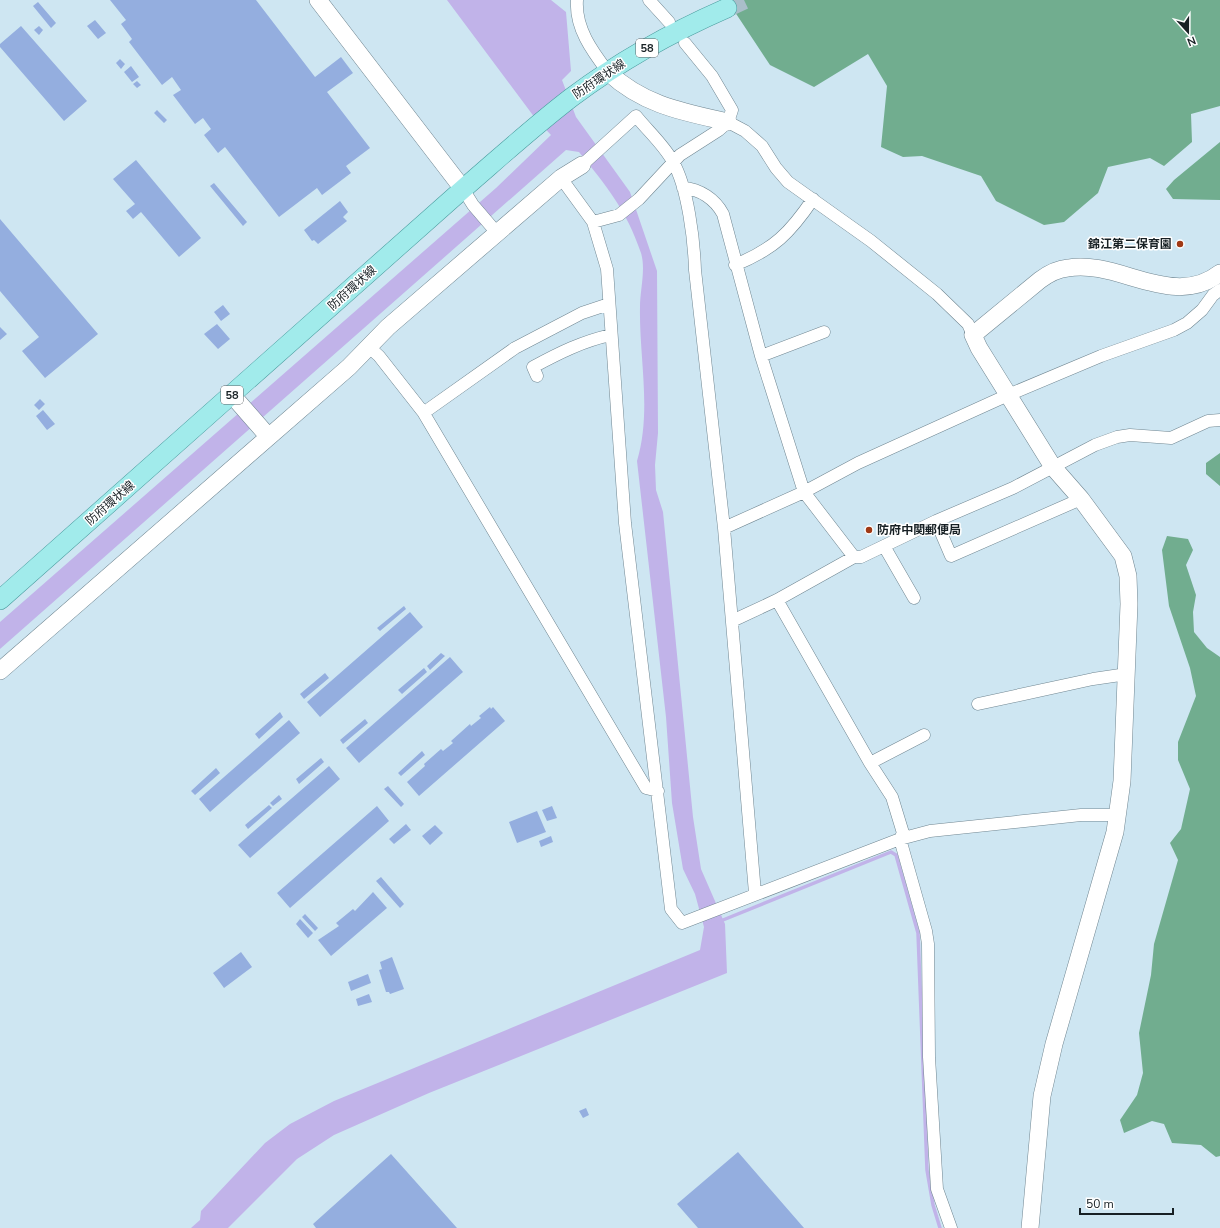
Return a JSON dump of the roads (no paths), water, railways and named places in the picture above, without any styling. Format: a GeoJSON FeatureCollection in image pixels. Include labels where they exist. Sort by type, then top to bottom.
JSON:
{"type":"FeatureCollection","features":[{"type":"Feature","properties":{"kind":"main road","name":"防府環状線"},"geometry":{"type":"LineString","coordinates":[[0,600],[463,189],[535,128],[572,98],[608,72],[658,41],[727,8]]}},
{"type":"Feature","properties":{"kind":"street"},"geometry":{"type":"LineString","coordinates":[[318,0],[463,189],[473,205],[495,231]]}},
{"type":"Feature","properties":{"kind":"street"},"geometry":{"type":"LineString","coordinates":[[577,0],[578,22],[590,47],[608,72],[622,85],[635,94],[662,106],[728,122],[745,131],[762,146],[776,168],[788,182],[871,241],[937,294],[968,324],[979,348],[1053,467],[1081,499],[1123,556],[1128,576],[1129,604],[1122,781],[1118,815],[1054,1044],[1042,1096],[1030,1228]]}},
{"type":"Feature","properties":{"kind":"street"},"geometry":{"type":"LineString","coordinates":[[649,0],[669,22]]}},
{"type":"Feature","properties":{"kind":"street"},"geometry":{"type":"LineString","coordinates":[[593,222],[619,215],[639,199],[680,155],[719,130],[728,122],[732,110],[712,76],[685,43]]}},
{"type":"Feature","properties":{"kind":"street"},"geometry":{"type":"LineString","coordinates":[[0,671],[266,434],[370,348],[388,327],[495,231],[561,178],[582,165],[636,116],[673,161],[682,188],[694,238],[695,270],[724,528],[755,893]]}},
{"type":"Feature","properties":{"kind":"street"},"geometry":{"type":"LineString","coordinates":[[561,178],[593,222],[606,270],[625,524],[671,909],[682,923],[755,893],[900,839],[930,831],[1081,815],[1118,815]]}},
{"type":"Feature","properties":{"kind":"street"},"geometry":{"type":"LineString","coordinates":[[682,188],[691,188],[711,198],[718,205],[723,214],[760,356],[804,492],[854,557]]}},
{"type":"Feature","properties":{"kind":"street"},"geometry":{"type":"LineString","coordinates":[[736,265],[763,252],[785,236],[795,225],[813,199]]}},
{"type":"Feature","properties":{"kind":"street"},"geometry":{"type":"LineString","coordinates":[[973,336],[1051,272],[1067,268],[1083,267],[1155,284],[1173,286],[1194,286],[1211,280],[1220,273]]}},
{"type":"Feature","properties":{"kind":"street"},"geometry":{"type":"LineString","coordinates":[[724,528],[804,492],[858,463],[1008,395],[1101,356],[1174,330],[1187,323],[1202,310],[1213,295],[1220,290]]}},
{"type":"Feature","properties":{"kind":"street"},"geometry":{"type":"LineString","coordinates":[[423,412],[515,348],[582,313],[609,304]]}},
{"type":"Feature","properties":{"kind":"street"},"geometry":{"type":"LineString","coordinates":[[760,356],[824,332]]}},
{"type":"Feature","properties":{"kind":"street"},"geometry":{"type":"LineString","coordinates":[[537,376],[533,367],[565,350],[592,339],[611,335]]}},
{"type":"Feature","properties":{"kind":"street"},"geometry":{"type":"LineString","coordinates":[[370,348],[379,356],[423,412],[646,788],[658,791]]}},
{"type":"Feature","properties":{"kind":"street"},"geometry":{"type":"LineString","coordinates":[[232,395],[266,434]]}},
{"type":"Feature","properties":{"kind":"street"},"geometry":{"type":"LineString","coordinates":[[732,621],[777,600],[854,557],[861,557],[936,521],[1013,488],[1095,445],[1117,437],[1130,435],[1171,438],[1201,424],[1220,420]]}},
{"type":"Feature","properties":{"kind":"street"},"geometry":{"type":"LineString","coordinates":[[936,521],[951,556],[1081,499]]}},
{"type":"Feature","properties":{"kind":"street"},"geometry":{"type":"LineString","coordinates":[[884,546],[914,598]]}},
{"type":"Feature","properties":{"kind":"street"},"geometry":{"type":"LineString","coordinates":[[777,600],[870,763],[892,797],[903,833],[900,839],[926,931],[928,944],[929,1057],[937,1189],[951,1228]]}},
{"type":"Feature","properties":{"kind":"street"},"geometry":{"type":"LineString","coordinates":[[978,704],[1093,679],[1127,674]]}},
{"type":"Feature","properties":{"kind":"street"},"geometry":{"type":"LineString","coordinates":[[870,763],[924,735]]}},
{"type":"Feature","properties":{"kind":"waterway"},"geometry":{"type":"LineString","coordinates":[[723,920],[891,852],[896,855],[918,933],[927,1170],[933,1205],[940,1228]]}},
{"type":"Feature","properties":{"kind":"tunnel"},"geometry":{"type":"LineString","coordinates":[[727,8],[744,0]]}},
{"type":"Feature","properties":{"kind":"place","name":"錦江第二保育園"},"geometry":{"type":"Point","coordinates":[1180,244]}},
{"type":"Feature","properties":{"kind":"place","name":"防府中関郵便局"},"geometry":{"type":"Point","coordinates":[869,530]}}]}
